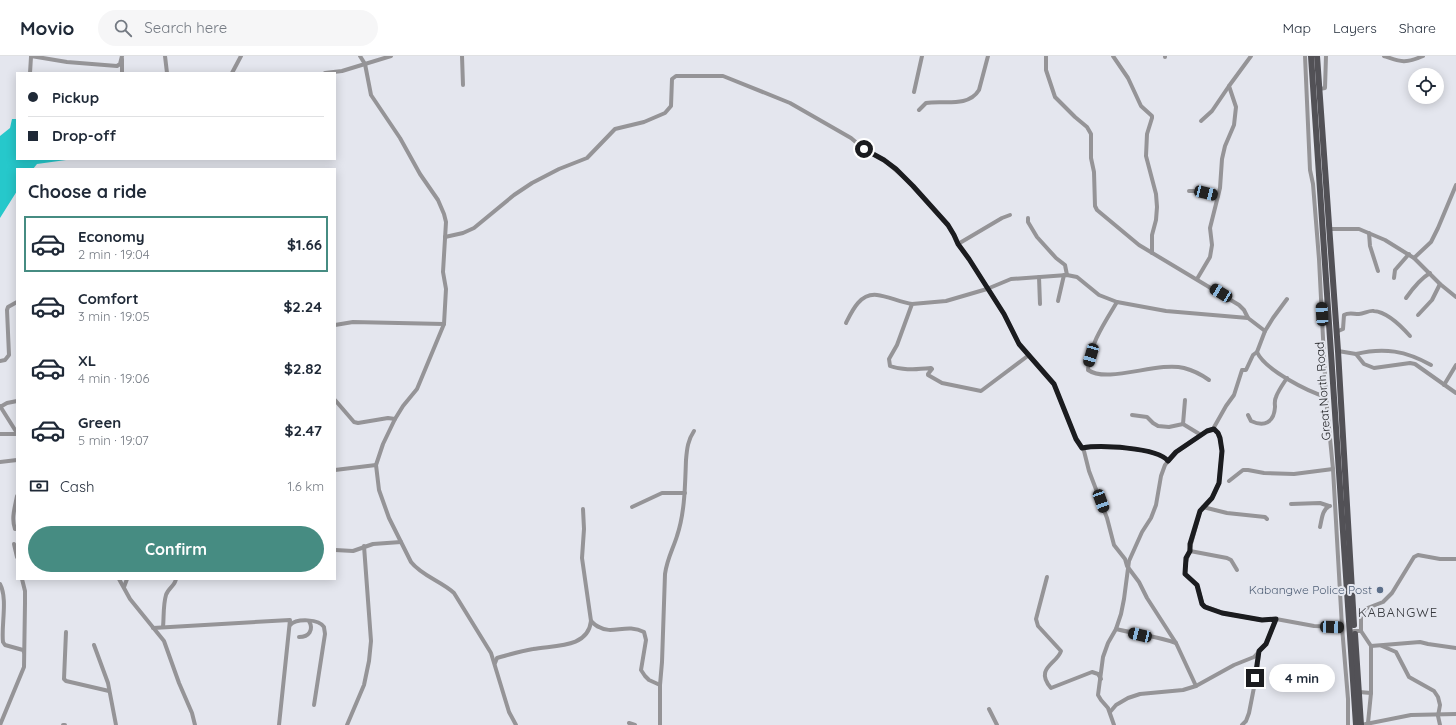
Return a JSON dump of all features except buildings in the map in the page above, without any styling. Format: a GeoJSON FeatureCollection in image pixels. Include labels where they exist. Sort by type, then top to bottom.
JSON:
{"type":"FeatureCollection","features":[{"type":"Feature","properties":{"kind":"main road","name":"Great North Road"},"geometry":{"type":"LineString","coordinates":[[1311,56],[1356,725]]}},
{"type":"Feature","properties":{"kind":"main road","name":"Great North Road"},"geometry":{"type":"LineString","coordinates":[[1317,56],[1338,351],[1354,631],[1363,724]]}},
{"type":"Feature","properties":{"kind":"street"},"geometry":{"type":"LineString","coordinates":[[30,72],[31,56],[68,62],[117,66],[120,64],[122,57]]}},
{"type":"Feature","properties":{"kind":"street"},"geometry":{"type":"LineString","coordinates":[[165,56],[167,72]]}},
{"type":"Feature","properties":{"kind":"street"},"geometry":{"type":"LineString","coordinates":[[233,72],[241,56]]}},
{"type":"Feature","properties":{"kind":"street"},"geometry":{"type":"LineString","coordinates":[[360,56],[364,64],[370,90],[374,99],[400,138],[420,174],[440,205],[446,222],[443,272],[446,289],[444,324],[417,389],[403,406],[383,444],[376,465],[379,490],[389,518],[411,562],[416,568],[448,587],[454,593],[487,645],[495,663],[509,712],[516,725]]}},
{"type":"Feature","properties":{"kind":"street"},"geometry":{"type":"LineString","coordinates":[[334,72],[342,71],[391,56]]}},
{"type":"Feature","properties":{"kind":"street"},"geometry":{"type":"LineString","coordinates":[[462,56],[463,85]]}},
{"type":"Feature","properties":{"kind":"street"},"geometry":{"type":"LineString","coordinates":[[914,92],[922,56]]}},
{"type":"Feature","properties":{"kind":"street"},"geometry":{"type":"LineString","coordinates":[[919,110],[926,103],[959,102],[976,94],[979,90],[988,56]]}},
{"type":"Feature","properties":{"kind":"street"},"geometry":{"type":"LineString","coordinates":[[1046,56],[1046,70],[1055,96],[1087,128],[1091,134],[1091,158],[1094,172],[1095,206],[1097,210],[1116,227],[1152,253],[1239,305],[1244,310],[1248,318],[1265,331]]}},
{"type":"Feature","properties":{"kind":"street"},"geometry":{"type":"LineString","coordinates":[[1113,56],[1128,78],[1141,106],[1152,116],[1147,134],[1146,156],[1156,194],[1157,207],[1156,220],[1152,235],[1152,253]]}},
{"type":"Feature","properties":{"kind":"street"},"geometry":{"type":"LineString","coordinates":[[1201,121],[1212,111],[1251,56]]}},
{"type":"Feature","properties":{"kind":"street"},"geometry":{"type":"LineString","coordinates":[[1305,56],[1309,155],[1319,259],[1326,397],[1333,469],[1342,627],[1348,699],[1348,725]]}},
{"type":"Feature","properties":{"kind":"street"},"geometry":{"type":"LineString","coordinates":[[1319,89],[1325,88],[1326,56]]}},
{"type":"Feature","properties":{"kind":"street"},"geometry":{"type":"LineString","coordinates":[[1384,56],[1402,62],[1410,61],[1423,56]]}},
{"type":"Feature","properties":{"kind":"street"},"geometry":{"type":"LineString","coordinates":[[122,57],[122,72]]}},
{"type":"Feature","properties":{"kind":"street"},"geometry":{"type":"LineString","coordinates":[[445,237],[463,234],[474,228],[514,195],[532,183],[559,169],[587,158],[615,129],[637,124],[665,113],[672,106],[672,81],[674,77],[720,75],[790,103],[851,138],[864,149],[884,160],[906,179],[940,216],[954,235],[958,244],[1004,314],[1019,344],[1054,384],[1076,439],[1082,448],[1107,518],[1114,545],[1125,559],[1127,566],[1139,582],[1147,598],[1176,643],[1196,686]]}},
{"type":"Feature","properties":{"kind":"street"},"geometry":{"type":"LineString","coordinates":[[1197,279],[1210,257],[1212,245],[1210,228],[1218,196],[1222,159],[1225,146],[1234,125],[1235,102],[1229,86]]}},
{"type":"Feature","properties":{"kind":"street"},"geometry":{"type":"LineString","coordinates":[[1414,258],[1431,242],[1456,185]]}},
{"type":"Feature","properties":{"kind":"street"},"geometry":{"type":"LineString","coordinates":[[1189,191],[1199,191],[1218,196]]}},
{"type":"Feature","properties":{"kind":"street"},"geometry":{"type":"LineString","coordinates":[[958,244],[1002,218],[1010,215]]}},
{"type":"Feature","properties":{"kind":"street"},"geometry":{"type":"LineString","coordinates":[[1028,218],[1028,222],[1037,237],[1056,258],[1065,265],[1066,275],[1058,302]]}},
{"type":"Feature","properties":{"kind":"street"},"geometry":{"type":"LineString","coordinates":[[1329,229],[1354,229],[1369,233],[1409,254],[1440,284],[1456,297]]}},
{"type":"Feature","properties":{"kind":"street"},"geometry":{"type":"LineString","coordinates":[[1369,233],[1370,246],[1378,271]]}},
{"type":"Feature","properties":{"kind":"street"},"geometry":{"type":"LineString","coordinates":[[1394,278],[1395,270],[1409,254]]}},
{"type":"Feature","properties":{"kind":"street"},"geometry":{"type":"LineString","coordinates":[[1406,298],[1416,284],[1430,273]]}},
{"type":"Feature","properties":{"kind":"street"},"geometry":{"type":"LineString","coordinates":[[846,323],[856,305],[873,295],[880,295],[896,301],[912,304],[946,301],[987,289],[1011,279],[1066,275],[1077,277],[1099,295],[1117,302],[1166,311],[1248,318]]}},
{"type":"Feature","properties":{"kind":"street"},"geometry":{"type":"LineString","coordinates":[[1039,277],[1040,304]]}},
{"type":"Feature","properties":{"kind":"street"},"geometry":{"type":"LineString","coordinates":[[1418,315],[1432,300],[1440,284]]}},
{"type":"Feature","properties":{"kind":"street"},"geometry":{"type":"LineString","coordinates":[[1114,725],[1108,708],[1099,698],[1104,654],[1116,629],[1124,598],[1127,566],[1133,550],[1152,518],[1156,505],[1160,476],[1168,461],[1176,452],[1201,435],[1214,429],[1226,406],[1234,395],[1242,370],[1246,370],[1253,355],[1257,352],[1265,331],[1286,299]]}},
{"type":"Feature","properties":{"kind":"street"},"geometry":{"type":"LineString","coordinates":[[1117,302],[1095,342],[1088,370],[1114,375],[1136,370],[1176,367],[1184,368],[1209,380]]}},
{"type":"Feature","properties":{"kind":"street"},"geometry":{"type":"LineString","coordinates":[[0,361],[6,360],[9,355],[7,310],[8,307],[16,303]]}},
{"type":"Feature","properties":{"kind":"street"},"geometry":{"type":"LineString","coordinates":[[912,304],[897,344],[889,359],[890,366],[912,370],[931,368],[932,369],[928,375],[942,383],[981,392],[1029,355]]}},
{"type":"Feature","properties":{"kind":"street"},"geometry":{"type":"LineString","coordinates":[[1336,332],[1342,330],[1343,318],[1346,313],[1351,312],[1359,314],[1374,310],[1381,312],[1398,323],[1410,336]]}},
{"type":"Feature","properties":{"kind":"street"},"geometry":{"type":"LineString","coordinates":[[336,325],[353,322],[444,324]]}},
{"type":"Feature","properties":{"kind":"street"},"geometry":{"type":"LineString","coordinates":[[1338,351],[1356,354],[1368,351],[1387,350],[1402,352],[1431,365]]}},
{"type":"Feature","properties":{"kind":"street"},"geometry":{"type":"LineString","coordinates":[[1257,352],[1265,363],[1287,378],[1313,393],[1326,397]]}},
{"type":"Feature","properties":{"kind":"street"},"geometry":{"type":"LineString","coordinates":[[1356,354],[1364,364],[1374,368],[1410,363],[1415,364],[1456,393]]}},
{"type":"Feature","properties":{"kind":"street"},"geometry":{"type":"LineString","coordinates":[[1444,385],[1456,365]]}},
{"type":"Feature","properties":{"kind":"street"},"geometry":{"type":"LineString","coordinates":[[1248,415],[1250,420],[1254,422],[1260,424],[1267,423],[1272,417],[1274,411],[1276,396],[1287,378]]}},
{"type":"Feature","properties":{"kind":"street"},"geometry":{"type":"LineString","coordinates":[[1182,424],[1185,400]]}},
{"type":"Feature","properties":{"kind":"street"},"geometry":{"type":"LineString","coordinates":[[16,401],[7,402],[0,406],[16,432]]}},
{"type":"Feature","properties":{"kind":"street"},"geometry":{"type":"LineString","coordinates":[[336,401],[354,422],[358,423],[388,418],[396,419]]}},
{"type":"Feature","properties":{"kind":"street"},"geometry":{"type":"LineString","coordinates":[[1132,415],[1146,417],[1158,426],[1168,427],[1182,424],[1201,435]]}},
{"type":"Feature","properties":{"kind":"street"},"geometry":{"type":"LineString","coordinates":[[1214,429],[1220,438],[1222,451],[1219,483],[1212,498],[1200,511],[1190,544],[1190,551],[1186,558],[1185,574],[1197,585],[1204,606],[1222,613],[1262,620],[1276,619],[1314,626],[1342,627]]}},
{"type":"Feature","properties":{"kind":"street"},"geometry":{"type":"LineString","coordinates":[[660,725],[660,685],[665,574],[667,560],[677,536],[685,492],[688,443],[694,431]]}},
{"type":"Feature","properties":{"kind":"street"},"geometry":{"type":"LineString","coordinates":[[0,434],[16,434]]}},
{"type":"Feature","properties":{"kind":"street"},"geometry":{"type":"LineString","coordinates":[[1082,448],[1120,447],[1158,454],[1168,461]]}},
{"type":"Feature","properties":{"kind":"street"},"geometry":{"type":"LineString","coordinates":[[0,462],[16,460]]}},
{"type":"Feature","properties":{"kind":"street"},"geometry":{"type":"LineString","coordinates":[[336,470],[376,465]]}},
{"type":"Feature","properties":{"kind":"street"},"geometry":{"type":"LineString","coordinates":[[1229,481],[1243,470],[1264,473],[1294,474],[1333,469]]}},
{"type":"Feature","properties":{"kind":"street"},"geometry":{"type":"LineString","coordinates":[[632,507],[662,493],[685,492]]}},
{"type":"Feature","properties":{"kind":"street"},"geometry":{"type":"LineString","coordinates":[[16,500],[13,511],[13,524],[16,529]]}},
{"type":"Feature","properties":{"kind":"street"},"geometry":{"type":"LineString","coordinates":[[1291,504],[1320,503],[1335,506]]}},
{"type":"Feature","properties":{"kind":"street"},"geometry":{"type":"LineString","coordinates":[[1320,527],[1323,514],[1329,506]]}},
{"type":"Feature","properties":{"kind":"street"},"geometry":{"type":"LineString","coordinates":[[1203,507],[1227,513],[1265,517],[1267,519]]}},
{"type":"Feature","properties":{"kind":"street"},"geometry":{"type":"LineString","coordinates":[[495,663],[496,658],[526,650],[569,644],[586,635],[590,628],[591,621],[582,558],[584,529],[583,509]]}},
{"type":"Feature","properties":{"kind":"street"},"geometry":{"type":"LineString","coordinates":[[336,550],[353,551],[364,546],[401,542]]}},
{"type":"Feature","properties":{"kind":"street"},"geometry":{"type":"LineString","coordinates":[[14,544],[16,553]]}},
{"type":"Feature","properties":{"kind":"street"},"geometry":{"type":"LineString","coordinates":[[347,725],[364,685],[371,641],[364,546]]}},
{"type":"Feature","properties":{"kind":"street"},"geometry":{"type":"LineString","coordinates":[[1190,551],[1227,558],[1231,560],[1237,570]]}},
{"type":"Feature","properties":{"kind":"street"},"geometry":{"type":"LineString","coordinates":[[1456,559],[1440,559],[1418,555],[1414,557],[1392,593],[1383,602],[1365,609],[1361,617],[1361,631],[1371,646],[1371,693],[1363,724],[1411,715],[1430,714],[1438,716],[1456,714]]}},
{"type":"Feature","properties":{"kind":"street"},"geometry":{"type":"LineString","coordinates":[[1047,577],[1036,619],[1038,626],[1061,650],[1060,654],[1046,669],[1045,677],[1048,686],[1051,688],[1092,672],[1098,674],[1101,679]]}},
{"type":"Feature","properties":{"kind":"street"},"geometry":{"type":"LineString","coordinates":[[0,725],[23,671],[26,603],[22,580]]}},
{"type":"Feature","properties":{"kind":"street"},"geometry":{"type":"LineString","coordinates":[[120,580],[130,599],[164,641],[179,683],[192,713],[195,725]]}},
{"type":"Feature","properties":{"kind":"street"},"geometry":{"type":"LineString","coordinates":[[124,588],[127,580]]}},
{"type":"Feature","properties":{"kind":"street"},"geometry":{"type":"LineString","coordinates":[[164,627],[166,594],[175,584],[176,580]]}},
{"type":"Feature","properties":{"kind":"street"},"geometry":{"type":"LineString","coordinates":[[0,584],[3,589],[3,642],[5,645],[23,650],[24,652]]}},
{"type":"Feature","properties":{"kind":"street"},"geometry":{"type":"LineString","coordinates":[[1110,712],[1116,705],[1128,698],[1140,694],[1183,690],[1196,686],[1254,656],[1266,644],[1276,619]]}},
{"type":"Feature","properties":{"kind":"street"},"geometry":{"type":"LineString","coordinates":[[290,625],[298,620],[321,624],[324,628],[325,634],[314,705]]}},
{"type":"Feature","properties":{"kind":"street"},"geometry":{"type":"LineString","coordinates":[[153,628],[290,621],[279,725]]}},
{"type":"Feature","properties":{"kind":"street"},"geometry":{"type":"LineString","coordinates":[[299,637],[309,634],[311,628],[309,621]]}},
{"type":"Feature","properties":{"kind":"street"},"geometry":{"type":"LineString","coordinates":[[591,621],[599,628],[606,630],[629,628],[638,629],[644,632],[646,640],[641,670],[645,676],[660,685]]}},
{"type":"Feature","properties":{"kind":"street"},"geometry":{"type":"LineString","coordinates":[[1116,629],[1140,635],[1154,636],[1176,643]]}},
{"type":"Feature","properties":{"kind":"street"},"geometry":{"type":"LineString","coordinates":[[1354,631],[1361,631]]}},
{"type":"Feature","properties":{"kind":"street"},"geometry":{"type":"LineString","coordinates":[[66,632],[64,679],[66,681],[109,691]]}},
{"type":"Feature","properties":{"kind":"street"},"geometry":{"type":"LineString","coordinates":[[1371,646],[1420,642],[1456,648]]}},
{"type":"Feature","properties":{"kind":"street"},"geometry":{"type":"LineString","coordinates":[[94,645],[106,677],[116,725]]}},
{"type":"Feature","properties":{"kind":"street"},"geometry":{"type":"LineString","coordinates":[[1382,646],[1398,654],[1410,678],[1434,691],[1438,697],[1440,705],[1438,716],[1440,725]]}},
{"type":"Feature","properties":{"kind":"street"},"geometry":{"type":"LineString","coordinates":[[1242,725],[1246,721],[1249,713],[1257,672],[1259,651]]}},
{"type":"Feature","properties":{"kind":"street"},"geometry":{"type":"LineString","coordinates":[[1359,692],[1371,693]]}},
{"type":"Feature","properties":{"kind":"street"},"geometry":{"type":"LineString","coordinates":[[989,709],[997,725]]}},
{"type":"Feature","properties":{"kind":"street"},"geometry":{"type":"LineString","coordinates":[[629,723],[635,725]]}},
{"type":"Feature","properties":{"kind":"water"},"geometry":{"type":"Polygon","coordinates":[[[12,119],[16,119],[16,160],[66,160],[37,164],[34,168],[16,168],[16,193],[0,218],[0,136],[10,128],[12,119]]]}},
{"type":"Feature","properties":{"kind":"place","name":"Kabangwe Police Post"},"geometry":{"type":"Point","coordinates":[1380,590]}},
{"type":"Feature","properties":{"kind":"district","name":"KABANGWE"},"geometry":{"type":"Point","coordinates":[1398,612]}},
{"type":"Feature","properties":{"kind":"route"},"geometry":{"type":"LineString","coordinates":[[864,149],[884,160],[896,169],[948,225],[958,244],[1004,314],[1019,344],[1054,384],[1076,439],[1082,448],[1120,447],[1152,452],[1161,455],[1168,461],[1176,452],[1207,431],[1214,429],[1218,433],[1222,451],[1219,483],[1212,498],[1200,511],[1190,544],[1190,551],[1186,558],[1185,574],[1197,585],[1202,604],[1210,610],[1262,620],[1276,619],[1266,644],[1259,651],[1255,678]]}}]}
